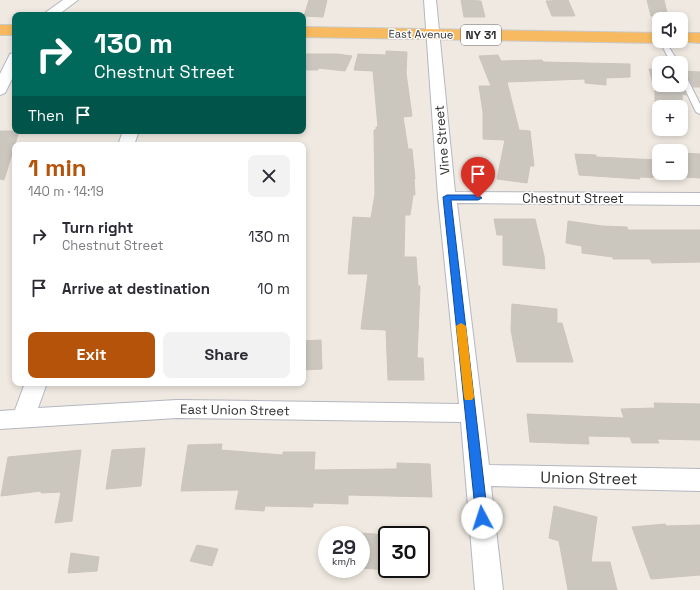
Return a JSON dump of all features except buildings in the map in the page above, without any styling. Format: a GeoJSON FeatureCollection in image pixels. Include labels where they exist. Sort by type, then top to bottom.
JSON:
{"type":"FeatureCollection","features":[{"type":"Feature","properties":{"kind":"highway"},"geometry":{"type":"LineString","coordinates":[[0,29],[12,29]]}},
{"type":"Feature","properties":{"kind":"highway","name":"East Avenue"},"geometry":{"type":"LineString","coordinates":[[306,32],[652,38]]}},
{"type":"Feature","properties":{"kind":"highway"},"geometry":{"type":"LineString","coordinates":[[688,38],[700,38]]}},
{"type":"Feature","properties":{"kind":"street"},"geometry":{"type":"LineString","coordinates":[[54,12],[72,0]]}},
{"type":"Feature","properties":{"kind":"street","name":"Vine Street"},"geometry":{"type":"LineString","coordinates":[[430,0],[447,197],[478,475],[489,590]]}},
{"type":"Feature","properties":{"kind":"street"},"geometry":{"type":"LineString","coordinates":[[0,90],[12,64]]}},
{"type":"Feature","properties":{"kind":"street","name":"Chestnut Street"},"geometry":{"type":"LineString","coordinates":[[447,197],[700,199]]}},
{"type":"Feature","properties":{"kind":"street"},"geometry":{"type":"LineString","coordinates":[[23,419],[35,386]]}},
{"type":"Feature","properties":{"kind":"street","name":"East Union Street"},"geometry":{"type":"LineString","coordinates":[[0,420],[177,409],[471,414]]}},
{"type":"Feature","properties":{"kind":"street","name":"Union Street"},"geometry":{"type":"LineString","coordinates":[[478,475],[700,480]]}},
{"type":"Feature","properties":{"kind":"lane"},"geometry":{"type":"LineString","coordinates":[[688,88],[700,112]]}},
{"type":"Feature","properties":{"kind":"slow traffic"},"geometry":{"type":"LineString","coordinates":[[461,326],[469,397]]}},
{"type":"Feature","properties":{"kind":"route"},"geometry":{"type":"LineString","coordinates":[[478,198],[447,197],[482,518]]}}]}
